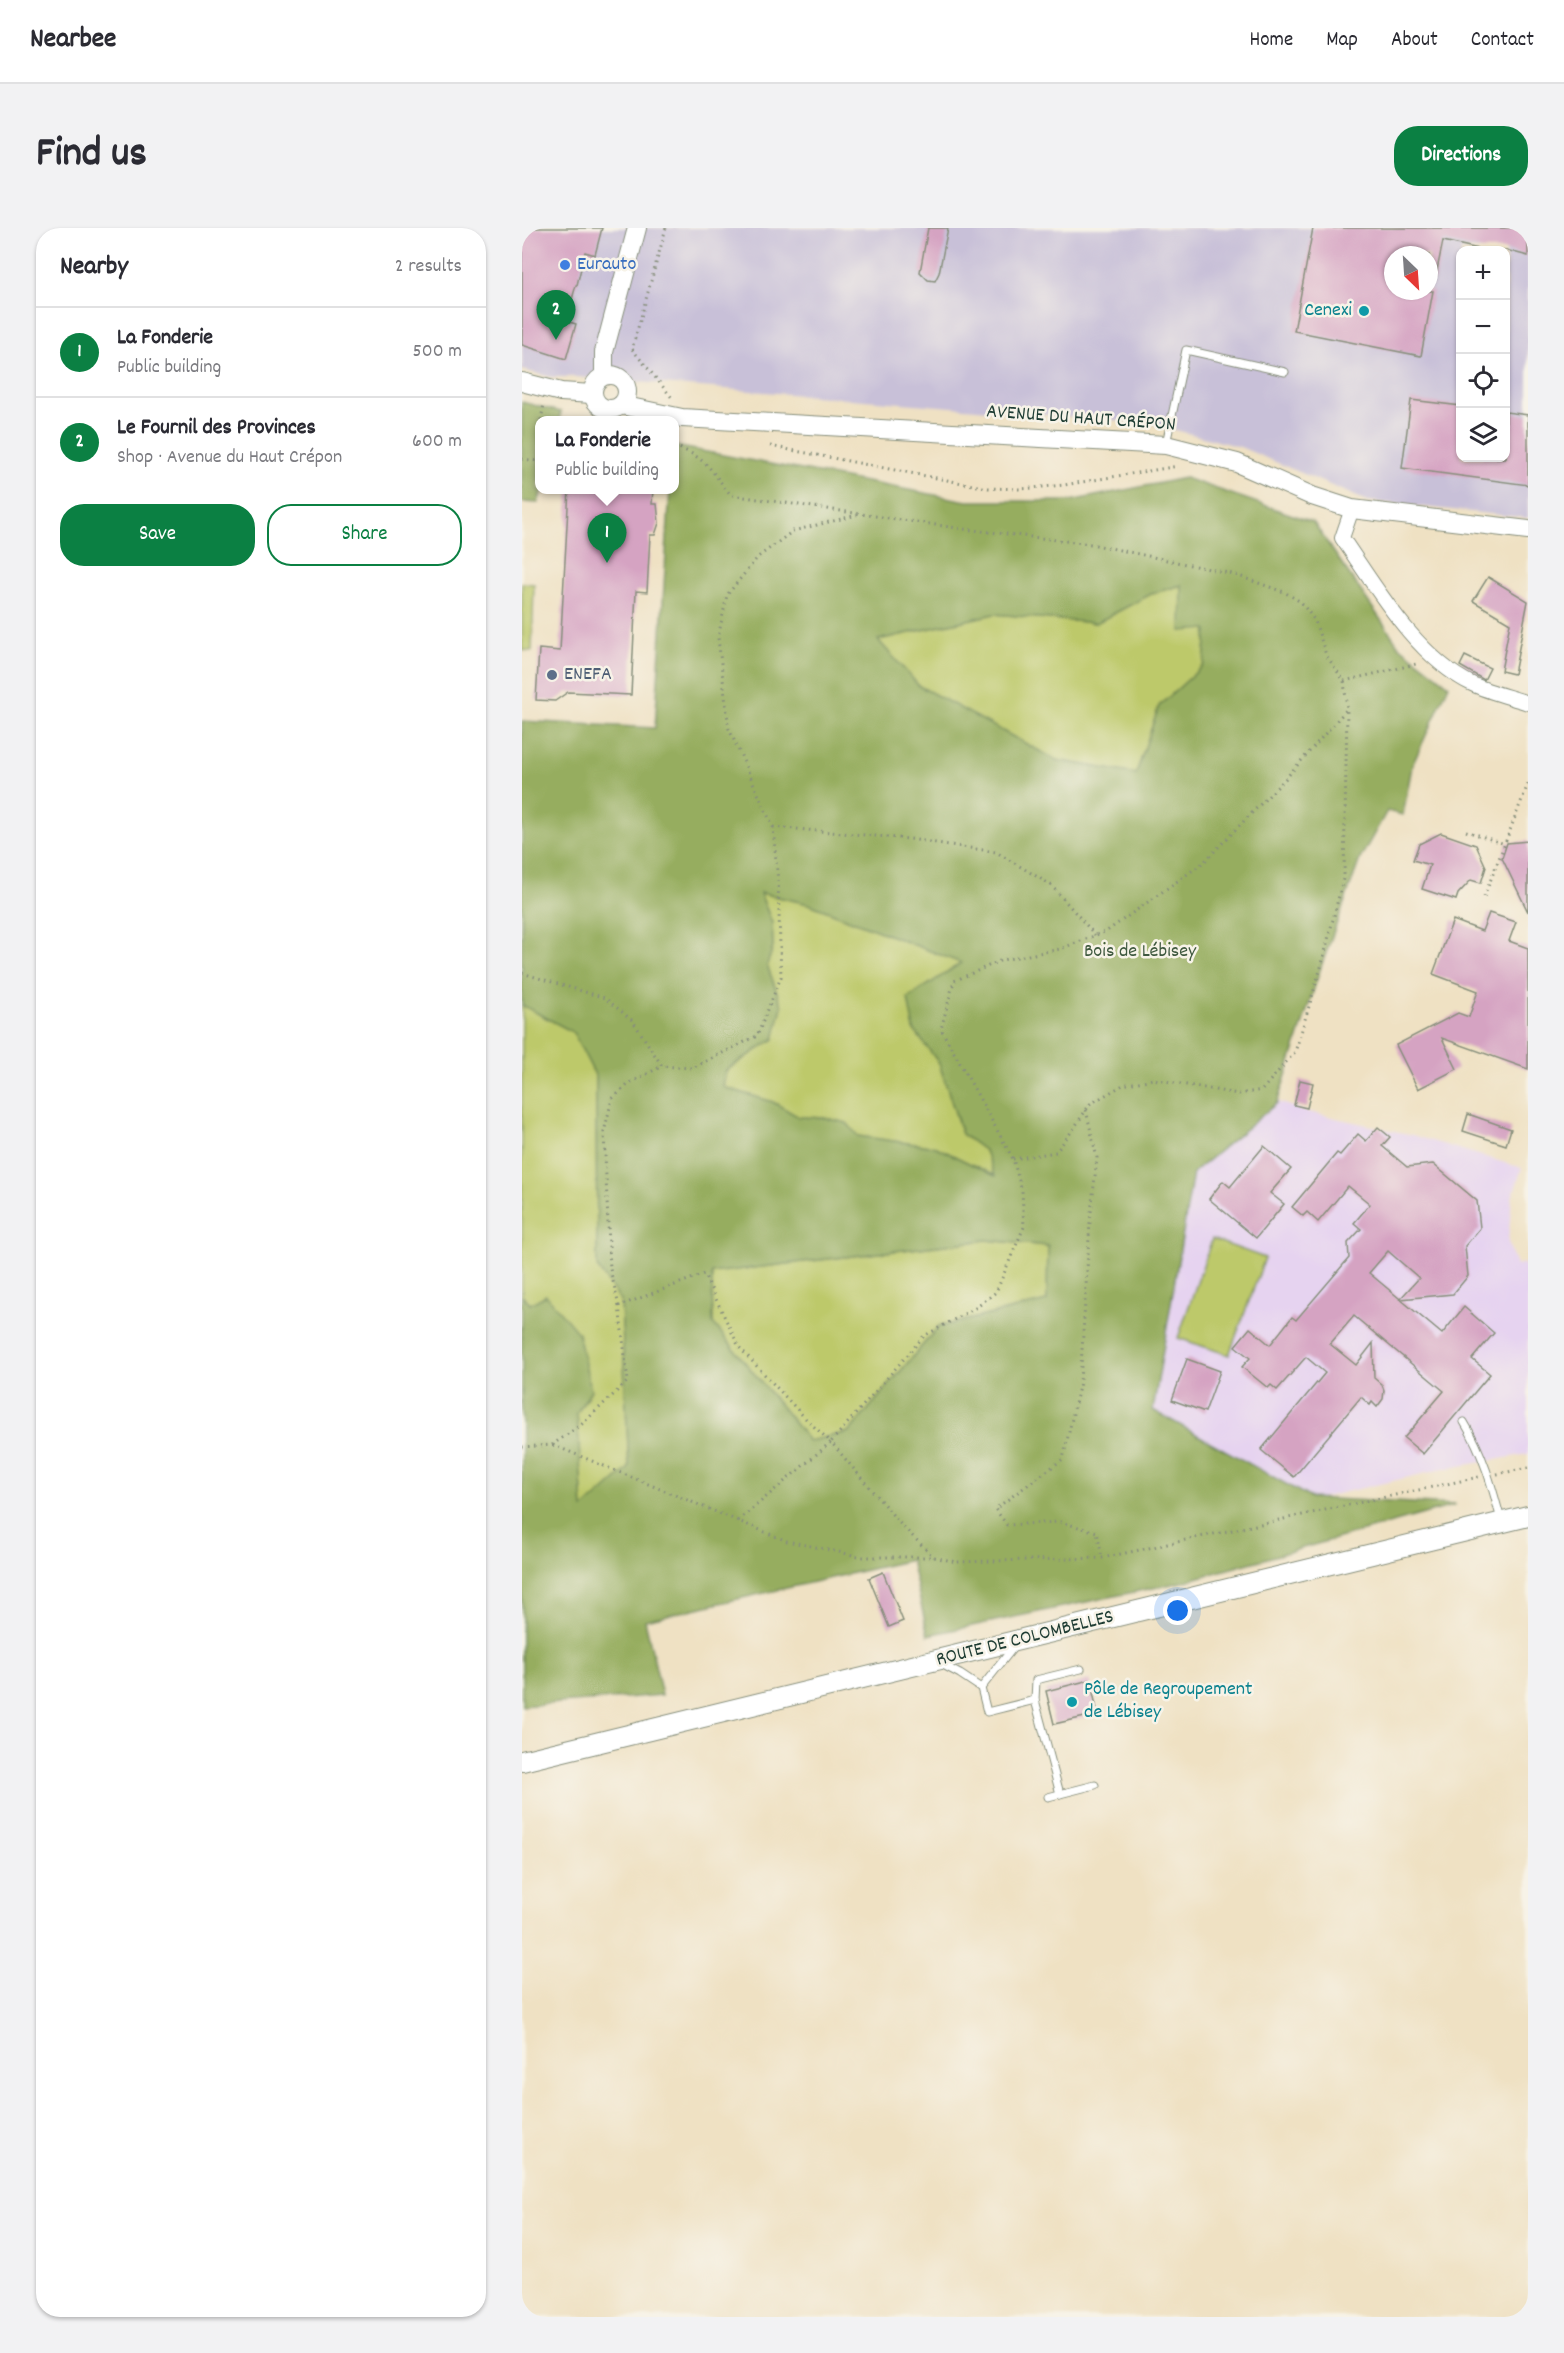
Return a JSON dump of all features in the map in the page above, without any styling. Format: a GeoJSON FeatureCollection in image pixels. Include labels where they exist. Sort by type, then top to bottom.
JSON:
{"type":"FeatureCollection","features":[{"type":"Feature","properties":{"kind":"main road","name":"ROUTE DE COLOMBELLES"},"geometry":{"type":"LineString","coordinates":[[522,1761],[1528,1516]]}},
{"type":"Feature","properties":{"kind":"street"},"geometry":{"type":"LineString","coordinates":[[604,375],[604,352],[637,228]]}},
{"type":"Feature","properties":{"kind":"street"},"geometry":{"type":"LineString","coordinates":[[614,374],[622,379],[627,388],[627,397],[621,405],[607,409],[594,401],[592,394],[596,380],[604,375],[614,374]]}},
{"type":"Feature","properties":{"kind":"street"},"geometry":{"type":"LineString","coordinates":[[522,382],[561,392],[592,394]]}},
{"type":"Feature","properties":{"kind":"street","name":"AVENUE DU HAUT CRÉPON"},"geometry":{"type":"LineString","coordinates":[[621,405],[673,416]]}},
{"type":"Feature","properties":{"kind":"street","name":"AVENUE DU HAUT CRÉPON"},"geometry":{"type":"LineString","coordinates":[[679,417],[1166,445],[1237,464],[1312,496],[1352,509],[1528,530]]}},
{"type":"Feature","properties":{"kind":"street"},"geometry":{"type":"LineString","coordinates":[[1352,509],[1342,538],[1410,634],[1434,658],[1471,683],[1528,704]]}},
{"type":"Feature","properties":{"kind":"lane"},"geometry":{"type":"LineString","coordinates":[[1166,445],[1186,350],[1285,372]]}},
{"type":"Feature","properties":{"kind":"lane"},"geometry":{"type":"LineString","coordinates":[[1464,1422],[1489,1475],[1502,1522]]}},
{"type":"Feature","properties":{"kind":"lane"},"geometry":{"type":"LineString","coordinates":[[981,1688],[1018,1641]]}},
{"type":"Feature","properties":{"kind":"lane"},"geometry":{"type":"LineString","coordinates":[[935,1662],[960,1674],[981,1688],[987,1712],[1035,1700]]}},
{"type":"Feature","properties":{"kind":"lane"},"geometry":{"type":"LineString","coordinates":[[1060,1794],[1035,1700],[1036,1680],[1081,1669]]}},
{"type":"Feature","properties":{"kind":"lane"},"geometry":{"type":"LineString","coordinates":[[1048,1797],[1095,1785]]}},
{"type":"Feature","properties":{"kind":"path"},"geometry":{"type":"LineString","coordinates":[[666,228],[632,349],[675,400]]}},
{"type":"Feature","properties":{"kind":"path"},"geometry":{"type":"LineString","coordinates":[[542,416],[544,404]]}},
{"type":"Feature","properties":{"kind":"path"},"geometry":{"type":"LineString","coordinates":[[770,446],[988,488],[1021,489],[1064,485],[1180,466]]}},
{"type":"Feature","properties":{"kind":"path"},"geometry":{"type":"LineString","coordinates":[[679,448],[692,453],[709,465],[731,495],[1091,544],[1233,574],[1284,592],[1301,602],[1315,621],[1326,654],[1344,681],[1347,709],[1344,875],[1322,964],[1295,1052],[1262,1090],[1238,1094],[1153,1079],[1124,1085],[1090,1104],[1056,1152],[1013,1159]]}},
{"type":"Feature","properties":{"kind":"path"},"geometry":{"type":"LineString","coordinates":[[552,1445],[582,1424],[628,1381],[619,1306],[610,1269],[604,1132],[612,1099],[630,1083],[662,1066],[692,1068],[757,1036],[781,977],[778,882],[773,827],[729,729],[718,638],[727,594],[758,557],[793,531],[861,514]]}},
{"type":"Feature","properties":{"kind":"path"},"geometry":{"type":"LineString","coordinates":[[1344,681],[1416,664]]}},
{"type":"Feature","properties":{"kind":"path"},"geometry":{"type":"LineString","coordinates":[[738,1521],[831,1442],[924,1336],[977,1307],[996,1292],[1024,1227],[1022,1191],[1013,1159],[941,1029],[954,981],[1002,960],[1060,949],[1107,931],[1203,863],[1286,778],[1347,709]]}},
{"type":"Feature","properties":{"kind":"path"},"geometry":{"type":"LineString","coordinates":[[1484,897],[1528,784]]}},
{"type":"Feature","properties":{"kind":"path"},"geometry":{"type":"LineString","coordinates":[[773,827],[910,839],[996,852],[1051,885],[1095,935]]}},
{"type":"Feature","properties":{"kind":"path"},"geometry":{"type":"LineString","coordinates":[[1467,831],[1505,844]]}},
{"type":"Feature","properties":{"kind":"path"},"geometry":{"type":"LineString","coordinates":[[522,973],[605,998],[633,1022],[662,1066]]}},
{"type":"Feature","properties":{"kind":"path"},"geometry":{"type":"LineString","coordinates":[[1086,1110],[1097,1158],[1090,1222],[1080,1382],[1063,1459],[995,1509],[1007,1525],[1060,1522],[1097,1532],[1102,1558]]}},
{"type":"Feature","properties":{"kind":"path"},"geometry":{"type":"LineString","coordinates":[[619,1306],[704,1274],[739,1347],[807,1420],[831,1442],[902,1526],[934,1557]]}},
{"type":"Feature","properties":{"kind":"path"},"geometry":{"type":"LineString","coordinates":[[522,1447],[552,1445],[787,1541],[862,1557],[934,1557],[956,1562],[1102,1558],[1528,1468]]}},
{"type":"Feature","properties":{"kind":"shaded area"},"geometry":{"type":"Polygon","coordinates":[[[522,228],[1528,228],[1528,518],[1367,501],[1240,447],[1149,423],[576,377],[551,377],[522,370],[522,228]]]}},
{"type":"Feature","properties":{"kind":"shaded area"},"geometry":{"type":"Polygon","coordinates":[[[1163,1062],[1304,1111],[1412,1135],[1522,1168],[1512,1198],[1508,1242],[1516,1266],[1524,1263],[1528,1274],[1528,1454],[1443,1469],[1163,1535],[1117,1541],[1163,1062]]]}},
{"type":"Feature","properties":{"kind":"green space"},"geometry":{"type":"Polygon","coordinates":[[[522,402],[561,412],[560,416],[535,416],[535,494],[541,494],[538,503],[522,502],[522,402]]]}},
{"type":"Feature","properties":{"kind":"green space","name":"Bois de Lébisey"},"geometry":{"type":"Polygon","coordinates":[[[679,447],[967,501],[1070,501],[1185,478],[1313,522],[1399,646],[1449,685],[1412,766],[1403,815],[1387,811],[1360,859],[1322,964],[1277,1103],[1193,1173],[1153,1410],[1311,1498],[1456,1505],[1182,1582],[928,1635],[911,1560],[645,1620],[662,1695],[522,1706],[522,1296],[530,1304],[546,1295],[578,1333],[591,1390],[577,1413],[583,1509],[629,1468],[621,1301],[597,1267],[596,1077],[573,1032],[522,1005],[522,721],[655,728],[670,494],[679,494],[679,447]],[[1182,585],[1153,593],[1096,623],[994,614],[878,640],[919,686],[1056,760],[1136,774],[1159,706],[1204,665],[1207,629],[1181,631],[1182,585]],[[760,893],[772,923],[773,947],[767,965],[782,1006],[774,1039],[726,1070],[723,1087],[773,1102],[799,1117],[826,1118],[847,1123],[858,1136],[936,1147],[995,1176],[985,1151],[962,1134],[939,1063],[914,1030],[908,998],[961,963],[809,904],[760,893]],[[986,1240],[712,1273],[713,1323],[809,1441],[849,1432],[938,1327],[1047,1301],[1048,1246],[986,1240]]]}},
{"type":"Feature","properties":{"kind":"green space"},"geometry":{"type":"Polygon","coordinates":[[[522,583],[534,584],[532,651],[522,650],[522,583]]]}},
{"type":"Feature","properties":{"kind":"green space"},"geometry":{"type":"Polygon","coordinates":[[[1183,585],[1207,629],[1204,665],[1159,706],[1136,774],[1056,760],[919,686],[878,640],[994,614],[1096,623],[1153,593],[1183,585]]]}},
{"type":"Feature","properties":{"kind":"green space"},"geometry":{"type":"Polygon","coordinates":[[[760,893],[809,904],[962,963],[914,1030],[939,1063],[962,1134],[985,1151],[996,1176],[936,1147],[857,1136],[826,1118],[798,1117],[773,1102],[723,1087],[726,1071],[774,1039],[782,1006],[767,965],[773,947],[772,923],[760,893]]]}},
{"type":"Feature","properties":{"kind":"green space"},"geometry":{"type":"Polygon","coordinates":[[[522,1005],[573,1032],[596,1077],[597,1267],[621,1301],[629,1468],[583,1510],[577,1413],[591,1390],[522,1296],[522,1005]]]}},
{"type":"Feature","properties":{"kind":"green space"},"geometry":{"type":"Polygon","coordinates":[[[1212,1239],[1265,1258],[1229,1355],[1178,1338],[1212,1239]]]}},
{"type":"Feature","properties":{"kind":"green space"},"geometry":{"type":"Polygon","coordinates":[[[986,1240],[1048,1246],[1047,1301],[938,1327],[849,1432],[809,1441],[713,1323],[711,1273],[986,1240]]]}},
{"type":"Feature","properties":{"kind":"building"},"geometry":{"type":"Polygon","coordinates":[[[528,228],[602,228],[595,255],[585,252],[566,321],[576,324],[566,359],[522,345],[522,250],[528,228]]]}},
{"type":"Feature","properties":{"kind":"building"},"geometry":{"type":"Polygon","coordinates":[[[928,228],[948,228],[939,273],[935,281],[928,280],[920,272],[928,228]]]}},
{"type":"Feature","properties":{"kind":"building","name":"Cenexi"},"geometry":{"type":"Polygon","coordinates":[[[1313,228],[1528,228],[1528,256],[1510,251],[1510,246],[1465,246],[1443,241],[1438,265],[1438,246],[1384,246],[1384,300],[1431,300],[1421,356],[1294,331],[1313,228]]]}},
{"type":"Feature","properties":{"kind":"building"},"geometry":{"type":"Polygon","coordinates":[[[1411,400],[1456,405],[1456,462],[1510,462],[1510,413],[1528,415],[1528,485],[1402,468],[1411,400]]]}},
{"type":"Feature","properties":{"kind":"building"},"geometry":{"type":"Polygon","coordinates":[[[569,494],[653,494],[652,504],[657,504],[659,523],[655,535],[650,535],[647,592],[636,591],[631,695],[568,692],[555,701],[536,700],[539,649],[560,651],[569,494]]]}},
{"type":"Feature","properties":{"kind":"building"},"geometry":{"type":"Polygon","coordinates":[[[1488,577],[1528,601],[1514,674],[1501,671],[1510,623],[1473,601],[1488,577]]]}},
{"type":"Feature","properties":{"kind":"building"},"geometry":{"type":"Polygon","coordinates":[[[1465,656],[1490,668],[1484,680],[1460,666],[1465,656]]]}},
{"type":"Feature","properties":{"kind":"building"},"geometry":{"type":"Polygon","coordinates":[[[1441,833],[1476,845],[1486,867],[1481,883],[1471,880],[1458,894],[1456,900],[1422,889],[1430,865],[1413,860],[1419,844],[1441,833]]]}},
{"type":"Feature","properties":{"kind":"building"},"geometry":{"type":"Polygon","coordinates":[[[1528,841],[1528,912],[1502,858],[1507,843],[1528,841]]]}},
{"type":"Feature","properties":{"kind":"building"},"geometry":{"type":"Polygon","coordinates":[[[1489,913],[1516,922],[1509,941],[1528,948],[1528,1069],[1442,1038],[1457,1069],[1418,1089],[1396,1045],[1458,1013],[1469,1017],[1478,991],[1433,974],[1453,920],[1482,931],[1489,913]]]}},
{"type":"Feature","properties":{"kind":"building"},"geometry":{"type":"Polygon","coordinates":[[[1300,1080],[1313,1083],[1307,1108],[1294,1105],[1300,1080]]]}},
{"type":"Feature","properties":{"kind":"building"},"geometry":{"type":"Polygon","coordinates":[[[1468,1114],[1511,1129],[1506,1145],[1463,1131],[1468,1114]]]}},
{"type":"Feature","properties":{"kind":"building"},"geometry":{"type":"Polygon","coordinates":[[[1378,1127],[1390,1137],[1382,1146],[1407,1167],[1433,1164],[1477,1201],[1480,1228],[1465,1246],[1468,1276],[1453,1294],[1400,1299],[1442,1334],[1464,1307],[1494,1333],[1472,1359],[1490,1374],[1423,1454],[1404,1438],[1444,1391],[1354,1316],[1330,1344],[1356,1365],[1373,1343],[1374,1378],[1382,1385],[1383,1399],[1377,1407],[1372,1402],[1370,1405],[1361,1397],[1294,1477],[1261,1450],[1325,1373],[1306,1357],[1277,1390],[1271,1385],[1268,1388],[1242,1367],[1250,1358],[1235,1346],[1250,1328],[1270,1345],[1292,1317],[1296,1320],[1349,1258],[1348,1243],[1361,1229],[1354,1223],[1370,1204],[1348,1186],[1318,1222],[1307,1212],[1303,1216],[1292,1207],[1337,1153],[1340,1155],[1358,1134],[1366,1141],[1378,1127]],[[1388,1251],[1369,1273],[1400,1299],[1419,1278],[1388,1251]]]}},
{"type":"Feature","properties":{"kind":"building"},"geometry":{"type":"Polygon","coordinates":[[[1264,1146],[1291,1169],[1270,1193],[1284,1204],[1256,1238],[1209,1199],[1223,1181],[1230,1187],[1264,1146]]]}},
{"type":"Feature","properties":{"kind":"building"},"geometry":{"type":"Polygon","coordinates":[[[1187,1359],[1220,1371],[1205,1412],[1172,1400],[1187,1359]]]}},
{"type":"Feature","properties":{"kind":"building"},"geometry":{"type":"Polygon","coordinates":[[[883,1572],[903,1621],[889,1627],[869,1578],[883,1572]]]}},
{"type":"Feature","properties":{"kind":"building","name":"Pôle de Regroupement de Lébisey"},"geometry":{"type":"Polygon","coordinates":[[[1090,1680],[1098,1714],[1054,1724],[1046,1691],[1090,1680]]]}},
{"type":"Feature","properties":{"kind":"place","name":"Eurauto"},"geometry":{"type":"Point","coordinates":[565,265]}},
{"type":"Feature","properties":{"kind":"place","name":"Cenexi"},"geometry":{"type":"Point","coordinates":[1364,311]}},
{"type":"Feature","properties":{"kind":"place","name":"Le Fournil des Provinces"},"geometry":{"type":"Point","coordinates":[556,340]}},
{"type":"Feature","properties":{"kind":"place","name":"La Fonderie"},"geometry":{"type":"Point","coordinates":[607,563]}},
{"type":"Feature","properties":{"kind":"place","name":"ENEFA"},"geometry":{"type":"Point","coordinates":[552,675]}},
{"type":"Feature","properties":{"kind":"place","name":"Pôle de Regroupement de Lébisey"},"geometry":{"type":"Point","coordinates":[1072,1702]}}]}
